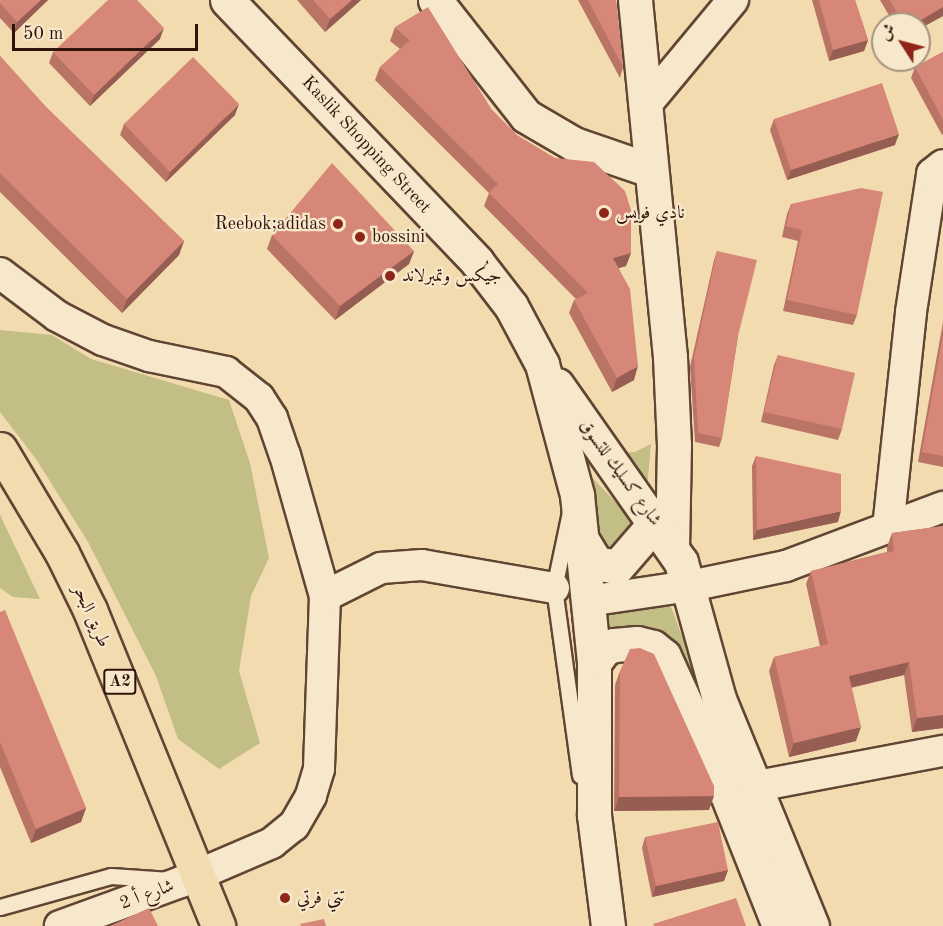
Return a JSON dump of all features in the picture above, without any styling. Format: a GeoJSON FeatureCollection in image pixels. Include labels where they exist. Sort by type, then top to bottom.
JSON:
{"type":"FeatureCollection","features":[{"type":"Feature","properties":{"kind":"main road","name":"Kaslik Shopping Street"},"geometry":{"type":"LineString","coordinates":[[227,0],[477,262],[511,306],[542,364],[577,495],[594,663],[594,815],[606,926]]}},
{"type":"Feature","properties":{"kind":"main road"},"geometry":{"type":"LineString","coordinates":[[435,0],[526,116],[574,144],[650,170]]}},
{"type":"Feature","properties":{"kind":"main road"},"geometry":{"type":"LineString","coordinates":[[581,538],[596,562],[616,567],[664,534],[674,445],[670,357],[635,0]]}},
{"type":"Feature","properties":{"kind":"main road","name":"شارع كسليك للتسوق"},"geometry":{"type":"LineString","coordinates":[[542,364],[664,534],[690,586],[740,789]]}},
{"type":"Feature","properties":{"kind":"main road","name":"طريق البحر"},"geometry":{"type":"LineString","coordinates":[[0,449],[57,544],[90,610],[190,878],[218,926]]}},
{"type":"Feature","properties":{"kind":"main road"},"geometry":{"type":"LineString","coordinates":[[594,663],[604,649],[615,645],[637,643],[654,647],[664,656],[740,789],[812,926]]}},
{"type":"Feature","properties":{"kind":"main road"},"geometry":{"type":"LineString","coordinates":[[740,789],[779,926]]}},
{"type":"Feature","properties":{"kind":"street"},"geometry":{"type":"LineString","coordinates":[[645,106],[733,0]]}},
{"type":"Feature","properties":{"kind":"street"},"geometry":{"type":"LineString","coordinates":[[888,528],[912,300],[932,174],[943,165]]}},
{"type":"Feature","properties":{"kind":"street","name":"شارع أ 2"},"geometry":{"type":"LineString","coordinates":[[0,273],[57,316],[103,340],[149,356],[214,367],[248,386],[265,406],[279,436],[325,596],[319,770],[311,796],[285,834],[190,878],[60,926]]}},
{"type":"Feature","properties":{"kind":"street"},"geometry":{"type":"LineString","coordinates":[[588,601],[690,586],[786,566],[943,507]]}},
{"type":"Feature","properties":{"kind":"street"},"geometry":{"type":"LineString","coordinates":[[325,596],[381,568],[422,565],[554,588]]}},
{"type":"Feature","properties":{"kind":"street"},"geometry":{"type":"LineString","coordinates":[[740,789],[943,751]]}},
{"type":"Feature","properties":{"kind":"lane"},"geometry":{"type":"LineString","coordinates":[[577,495],[561,540],[554,588],[581,779],[594,815]]}},
{"type":"Feature","properties":{"kind":"lane"},"geometry":{"type":"LineString","coordinates":[[0,907],[111,876],[190,878]]}},
{"type":"Feature","properties":{"kind":"shaded area"},"geometry":{"type":"Polygon","coordinates":[[[0,330],[52,335],[91,359],[229,400],[250,463],[269,558],[251,596],[239,671],[260,743],[219,769],[178,739],[156,676],[88,542],[36,459],[0,412],[0,330]]]}},
{"type":"Feature","properties":{"kind":"shaded area"},"geometry":{"type":"Polygon","coordinates":[[[651,444],[646,500],[615,453],[635,452],[651,444]]]}},
{"type":"Feature","properties":{"kind":"shaded area"},"geometry":{"type":"Polygon","coordinates":[[[575,459],[633,521],[609,557],[575,459]]]}},
{"type":"Feature","properties":{"kind":"shaded area"},"geometry":{"type":"Polygon","coordinates":[[[0,514],[40,599],[13,597],[0,588],[0,514]]]}},
{"type":"Feature","properties":{"kind":"shaded area"},"geometry":{"type":"Polygon","coordinates":[[[659,596],[671,607],[727,755],[611,632],[605,605],[659,596]]]}},
{"type":"Feature","properties":{"kind":"building"},"geometry":{"type":"Polygon","coordinates":[[[0,0],[41,0],[17,22],[0,3],[0,0]]]}},
{"type":"Feature","properties":{"kind":"building"},"geometry":{"type":"Polygon","coordinates":[[[108,0],[137,0],[164,28],[94,95],[53,52],[108,0]]]}},
{"type":"Feature","properties":{"kind":"building"},"geometry":{"type":"Polygon","coordinates":[[[313,0],[352,0],[330,19],[313,0]]]}},
{"type":"Feature","properties":{"kind":"building"},"geometry":{"type":"Polygon","coordinates":[[[588,0],[616,0],[623,67],[588,0]]]}},
{"type":"Feature","properties":{"kind":"building"},"geometry":{"type":"Polygon","coordinates":[[[819,0],[855,0],[868,40],[833,50],[819,0]]]}},
{"type":"Feature","properties":{"kind":"building"},"geometry":{"type":"Polygon","coordinates":[[[890,0],[943,0],[943,7],[931,14],[931,12],[896,12],[890,0]]]}},
{"type":"Feature","properties":{"kind":"building"},"geometry":{"type":"Polygon","coordinates":[[[428,7],[492,110],[517,135],[555,158],[594,162],[625,191],[631,210],[631,253],[613,258],[630,289],[638,366],[617,378],[574,300],[588,293],[489,193],[498,184],[380,67],[410,40],[395,27],[428,7]]]}},
{"type":"Feature","properties":{"kind":"building"},"geometry":{"type":"Polygon","coordinates":[[[943,52],[943,120],[918,72],[931,72],[931,58],[943,52]]]}},
{"type":"Feature","properties":{"kind":"building"},"geometry":{"type":"Polygon","coordinates":[[[0,56],[46,107],[184,241],[127,299],[0,173],[0,56]]]}},
{"type":"Feature","properties":{"kind":"building"},"geometry":{"type":"Polygon","coordinates":[[[193,57],[239,104],[170,172],[124,124],[193,57]]]}},
{"type":"Feature","properties":{"kind":"building"},"geometry":{"type":"Polygon","coordinates":[[[882,83],[899,134],[791,170],[774,119],[882,83]]]}},
{"type":"Feature","properties":{"kind":"building"},"geometry":{"type":"Polygon","coordinates":[[[332,163],[414,251],[340,306],[272,235],[332,163]]]}},
{"type":"Feature","properties":{"kind":"building"},"geometry":{"type":"Polygon","coordinates":[[[861,188],[883,192],[857,315],[787,300],[802,230],[786,226],[791,204],[861,188]]]}},
{"type":"Feature","properties":{"kind":"building"},"geometry":{"type":"Polygon","coordinates":[[[717,251],[757,260],[738,336],[722,438],[698,433],[694,358],[717,251]]]}},
{"type":"Feature","properties":{"kind":"building"},"geometry":{"type":"Polygon","coordinates":[[[943,334],[943,456],[922,452],[943,334]]]}},
{"type":"Feature","properties":{"kind":"building"},"geometry":{"type":"Polygon","coordinates":[[[778,355],[855,373],[842,429],[764,412],[778,355]]]}},
{"type":"Feature","properties":{"kind":"building"},"geometry":{"type":"Polygon","coordinates":[[[756,456],[841,474],[841,511],[757,530],[756,456]]]}},
{"type":"Feature","properties":{"kind":"building"},"geometry":{"type":"Polygon","coordinates":[[[943,526],[943,715],[917,718],[909,662],[849,676],[861,727],[794,743],[774,657],[828,644],[811,571],[894,551],[892,533],[943,526]]]}},
{"type":"Feature","properties":{"kind":"building"},"geometry":{"type":"Polygon","coordinates":[[[5,610],[86,808],[36,829],[0,742],[0,612],[5,610]]]}},
{"type":"Feature","properties":{"kind":"building"},"geometry":{"type":"Polygon","coordinates":[[[640,648],[654,654],[714,786],[714,796],[619,797],[620,671],[630,649],[640,648]]]}},
{"type":"Feature","properties":{"kind":"building"},"geometry":{"type":"Polygon","coordinates":[[[718,822],[728,870],[656,886],[645,837],[718,822]]]}},
{"type":"Feature","properties":{"kind":"building"},"geometry":{"type":"Polygon","coordinates":[[[736,898],[746,926],[654,926],[653,924],[736,898]]]}},
{"type":"Feature","properties":{"kind":"building"},"geometry":{"type":"Polygon","coordinates":[[[149,908],[158,926],[110,926],[149,908]]]}},
{"type":"Feature","properties":{"kind":"building"},"geometry":{"type":"Polygon","coordinates":[[[324,919],[326,926],[301,926],[300,924],[324,919]]]}},
{"type":"Feature","properties":{"kind":"place","name":"نادي فويس"},"geometry":{"type":"Point","coordinates":[604,213]}},
{"type":"Feature","properties":{"kind":"place","name":"Reebok;adidas"},"geometry":{"type":"Point","coordinates":[338,224]}},
{"type":"Feature","properties":{"kind":"place","name":"bossini"},"geometry":{"type":"Point","coordinates":[360,237]}},
{"type":"Feature","properties":{"kind":"place","name":"جيُكس وتمبرلاند"},"geometry":{"type":"Point","coordinates":[390,276]}},
{"type":"Feature","properties":{"kind":"place","name":"تتي فرتي"},"geometry":{"type":"Point","coordinates":[285,898]}}]}
